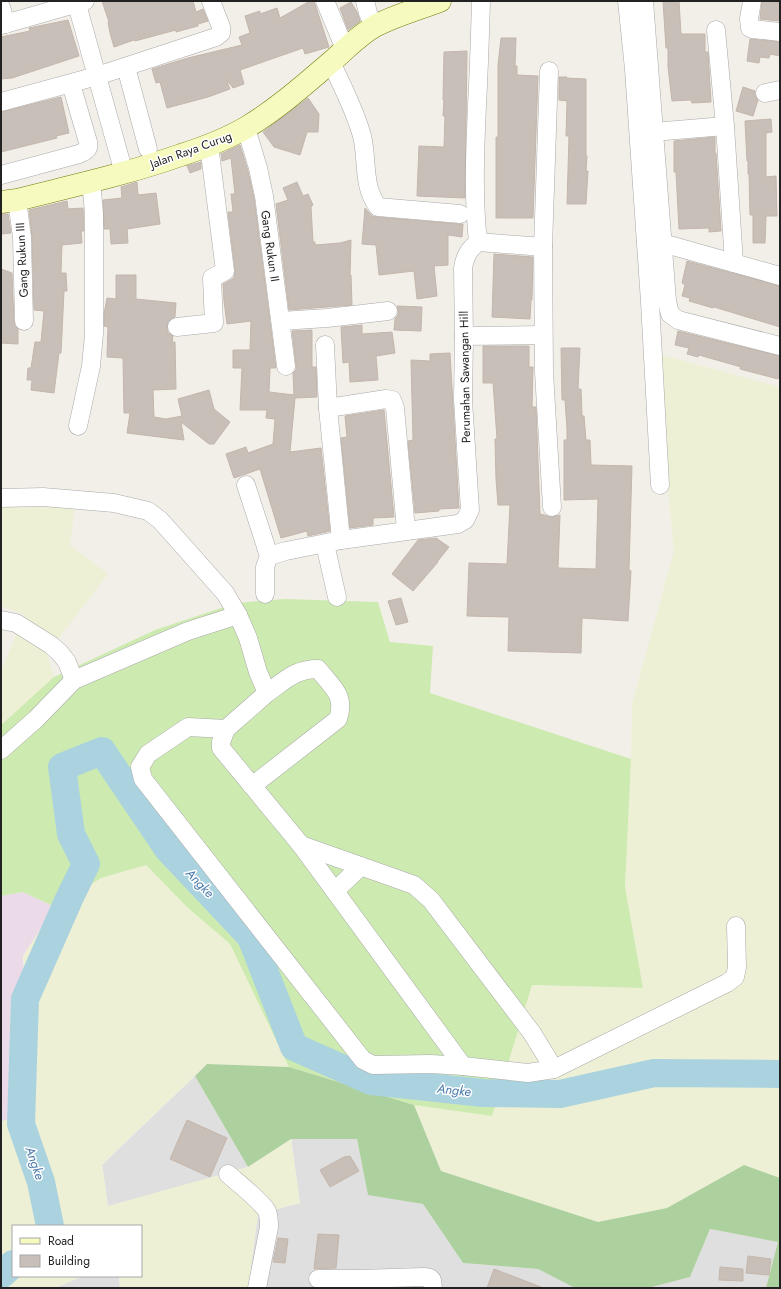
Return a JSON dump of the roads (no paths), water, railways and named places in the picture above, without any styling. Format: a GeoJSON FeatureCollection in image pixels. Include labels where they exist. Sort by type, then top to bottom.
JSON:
{"type":"FeatureCollection","features":[{"type":"Feature","properties":{"kind":"main road","name":"Jalan Raya Curug"},"geometry":{"type":"LineString","coordinates":[[9,201],[124,173],[209,146],[246,128],[284,101],[338,55],[374,27],[398,16],[440,1]]}},
{"type":"Feature","properties":{"kind":"street"},"geometry":{"type":"LineString","coordinates":[[1,102],[71,84],[216,37],[221,33],[221,27],[211,1]]}},
{"type":"Feature","properties":{"kind":"street"},"geometry":{"type":"LineString","coordinates":[[325,1],[338,55],[362,136],[368,188],[372,199],[378,207],[460,214]]}},
{"type":"Feature","properties":{"kind":"street"},"geometry":{"type":"LineString","coordinates":[[365,1],[374,27]]}},
{"type":"Feature","properties":{"kind":"street"},"geometry":{"type":"LineString","coordinates":[[481,1],[475,213],[478,242],[543,247]]}},
{"type":"Feature","properties":{"kind":"street"},"geometry":{"type":"LineString","coordinates":[[627,1],[634,69],[650,302],[660,485]]}},
{"type":"Feature","properties":{"kind":"street"},"geometry":{"type":"LineString","coordinates":[[644,1],[662,243],[667,301],[670,314],[678,320],[780,346]]}},
{"type":"Feature","properties":{"kind":"street"},"geometry":{"type":"LineString","coordinates":[[752,1],[749,19],[750,28],[780,32]]}},
{"type":"Feature","properties":{"kind":"street"},"geometry":{"type":"LineString","coordinates":[[1,7],[4,24],[79,2],[97,76],[124,173]]}},
{"type":"Feature","properties":{"kind":"street"},"geometry":{"type":"LineString","coordinates":[[716,30],[725,126],[734,263]]}},
{"type":"Feature","properties":{"kind":"street"},"geometry":{"type":"LineString","coordinates":[[126,67],[148,148]]}},
{"type":"Feature","properties":{"kind":"street"},"geometry":{"type":"LineString","coordinates":[[549,71],[543,247],[543,335],[552,507]]}},
{"type":"Feature","properties":{"kind":"street"},"geometry":{"type":"LineString","coordinates":[[1,174],[79,154],[88,150],[88,142],[71,84]]}},
{"type":"Feature","properties":{"kind":"street"},"geometry":{"type":"LineString","coordinates":[[654,132],[725,126]]}},
{"type":"Feature","properties":{"kind":"street","name":"Gang Rukun II"},"geometry":{"type":"LineString","coordinates":[[246,128],[258,168],[264,196],[286,366]]}},
{"type":"Feature","properties":{"kind":"street"},"geometry":{"type":"LineString","coordinates":[[177,327],[214,323],[212,278],[225,271],[209,146]]}},
{"type":"Feature","properties":{"kind":"street"},"geometry":{"type":"LineString","coordinates":[[78,426],[90,366],[94,334],[94,213],[90,181]]}},
{"type":"Feature","properties":{"kind":"street","name":"Gang Rukun III"},"geometry":{"type":"LineString","coordinates":[[9,201],[22,237],[24,321]]}},
{"type":"Feature","properties":{"kind":"street","name":"Perumahan Sawangan Hill"},"geometry":{"type":"LineString","coordinates":[[270,556],[286,551],[333,542],[406,530],[458,524],[465,520],[470,510],[463,400],[463,269],[464,260],[472,247],[478,242]]}},
{"type":"Feature","properties":{"kind":"street"},"geometry":{"type":"LineString","coordinates":[[662,243],[780,276]]}},
{"type":"Feature","properties":{"kind":"street"},"geometry":{"type":"LineString","coordinates":[[281,321],[327,318],[388,311]]}},
{"type":"Feature","properties":{"kind":"street"},"geometry":{"type":"LineString","coordinates":[[464,336],[543,335]]}},
{"type":"Feature","properties":{"kind":"street"},"geometry":{"type":"LineString","coordinates":[[325,344],[333,542],[337,597]]}},
{"type":"Feature","properties":{"kind":"street"},"geometry":{"type":"LineString","coordinates":[[328,408],[386,399],[392,400],[406,530]]}},
{"type":"Feature","properties":{"kind":"street"},"geometry":{"type":"LineString","coordinates":[[246,485],[270,556],[265,567],[265,594]]}},
{"type":"Feature","properties":{"kind":"street"},"geometry":{"type":"LineString","coordinates":[[1,498],[43,497],[114,503],[148,511],[160,520],[226,593],[248,638],[258,672],[267,693]]}},
{"type":"Feature","properties":{"kind":"street"},"geometry":{"type":"LineString","coordinates":[[1,750],[36,719],[74,680],[188,631],[238,615]]}},
{"type":"Feature","properties":{"kind":"street"},"geometry":{"type":"LineString","coordinates":[[1,620],[16,623],[51,645],[67,662],[74,680]]}},
{"type":"Feature","properties":{"kind":"street"},"geometry":{"type":"LineString","coordinates":[[252,786],[338,719],[342,709],[340,698],[318,669],[307,669],[298,672],[267,693],[226,729],[221,742],[221,748],[252,786],[301,845],[463,1066]]}},
{"type":"Feature","properties":{"kind":"street"},"geometry":{"type":"LineString","coordinates":[[226,729],[188,727],[148,754],[140,767],[143,779],[363,1060],[373,1065],[431,1064],[528,1073],[554,1069],[727,984],[735,977],[737,968],[736,926]]}},
{"type":"Feature","properties":{"kind":"street"},"geometry":{"type":"LineString","coordinates":[[301,845],[414,885],[431,900],[532,1033],[554,1069]]}},
{"type":"Feature","properties":{"kind":"street"},"geometry":{"type":"LineString","coordinates":[[334,891],[362,866]]}},
{"type":"Feature","properties":{"kind":"street"},"geometry":{"type":"LineString","coordinates":[[228,1174],[267,1212],[269,1227],[258,1288]]}},
{"type":"Feature","properties":{"kind":"street"},"geometry":{"type":"LineString","coordinates":[[318,1279],[425,1277],[432,1280],[433,1288]]}},
{"type":"Feature","properties":{"kind":"waterway","name":"Angke"},"geometry":{"type":"LineString","coordinates":[[50,1225],[41,1182],[21,1124],[25,999],[86,864],[71,834],[62,767],[102,751],[168,849],[251,937],[294,1047],[371,1081],[483,1093],[560,1094],[654,1073],[780,1074]]}},
{"type":"Feature","properties":{"kind":"waterway","name":"Angke"},"geometry":{"type":"LineString","coordinates":[[1,1275],[12,1265]]}}]}
